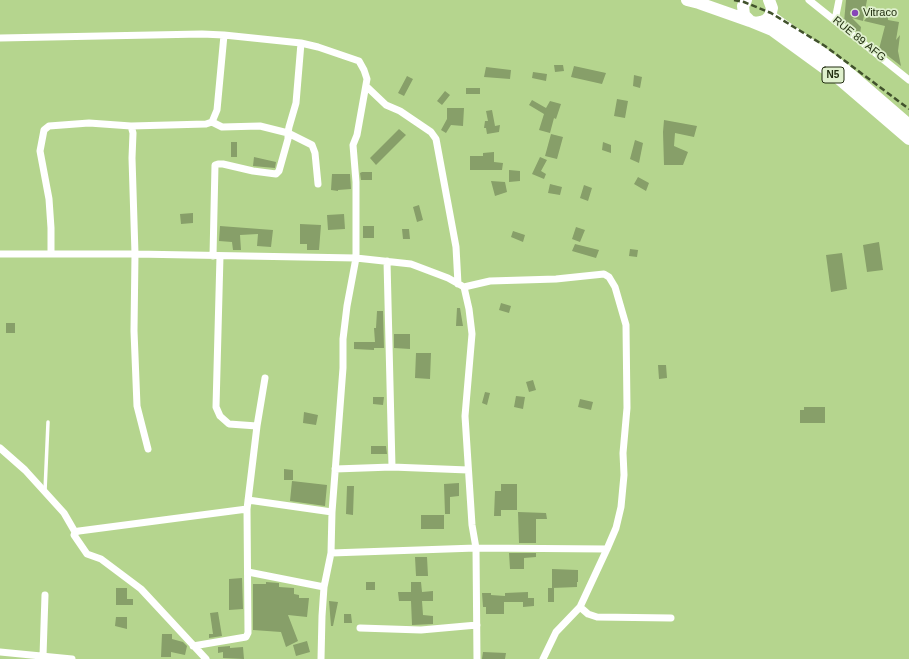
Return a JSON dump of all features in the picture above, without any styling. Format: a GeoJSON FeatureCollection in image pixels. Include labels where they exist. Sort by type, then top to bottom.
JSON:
{"type":"FeatureCollection","features":[{"type":"Feature","properties":{"kind":"highway","name":"N5"},"geometry":{"type":"LineString","coordinates":[[686,0],[699,3],[772,30],[838,78],[909,139]]}},
{"type":"Feature","properties":{"kind":"highway"},"geometry":{"type":"LineString","coordinates":[[746,0],[743,11],[747,18],[755,23],[766,20],[770,16],[772,8],[770,0]]}},
{"type":"Feature","properties":{"kind":"highway"},"geometry":{"type":"LineString","coordinates":[[770,16],[842,68],[909,125]]}},
{"type":"Feature","properties":{"kind":"street","name":"RUE 89 AFG"},"geometry":{"type":"LineString","coordinates":[[809,0],[909,80]]}},
{"type":"Feature","properties":{"kind":"street"},"geometry":{"type":"LineString","coordinates":[[835,20],[838,0]]}},
{"type":"Feature","properties":{"kind":"street"},"geometry":{"type":"LineString","coordinates":[[0,38],[194,34],[224,35],[301,43],[318,47],[343,55],[358,62],[364,70],[367,79],[366,86],[357,135],[353,145],[356,182],[356,258],[347,306],[343,339],[343,368],[332,512],[331,553],[324,587],[321,659]]}},
{"type":"Feature","properties":{"kind":"street"},"geometry":{"type":"LineString","coordinates":[[212,122],[217,110],[224,35]]}},
{"type":"Feature","properties":{"kind":"street"},"geometry":{"type":"LineString","coordinates":[[257,426],[229,424],[220,416],[216,407],[217,256],[215,165],[223,164],[253,171],[276,174],[279,171],[296,103],[301,43]]}},
{"type":"Feature","properties":{"kind":"street"},"geometry":{"type":"LineString","coordinates":[[366,86],[386,105],[400,111],[431,132],[436,139],[456,248],[458,278],[469,310],[472,334],[464,416],[472,525],[476,548],[477,659]]}},
{"type":"Feature","properties":{"kind":"street"},"geometry":{"type":"LineString","coordinates":[[51,254],[51,228],[40,151],[44,130],[48,126],[89,123],[131,126],[206,124],[212,122],[222,126],[260,126],[288,133],[312,145],[315,153],[318,184]]}},
{"type":"Feature","properties":{"kind":"street"},"geometry":{"type":"LineString","coordinates":[[131,126],[133,133],[132,158],[135,254],[134,331],[137,406],[148,449]]}},
{"type":"Feature","properties":{"kind":"street"},"geometry":{"type":"LineString","coordinates":[[0,254],[135,254],[356,258],[411,264],[448,278],[461,285],[490,280],[556,279],[604,274],[609,277],[615,286],[626,324],[627,408],[623,453],[624,474],[621,507],[616,528],[580,607],[556,632],[543,659]]}},
{"type":"Feature","properties":{"kind":"street"},"geometry":{"type":"LineString","coordinates":[[387,261],[392,467]]}},
{"type":"Feature","properties":{"kind":"street"},"geometry":{"type":"LineString","coordinates":[[193,646],[246,637],[248,633],[247,509],[257,426],[265,378]]}},
{"type":"Feature","properties":{"kind":"street"},"geometry":{"type":"LineString","coordinates":[[0,448],[24,470],[64,513],[76,532],[74,535],[87,554],[101,559],[141,589],[206,659]]}},
{"type":"Feature","properties":{"kind":"street"},"geometry":{"type":"LineString","coordinates":[[335,469],[392,467],[468,470]]}},
{"type":"Feature","properties":{"kind":"street"},"geometry":{"type":"LineString","coordinates":[[248,500],[332,512]]}},
{"type":"Feature","properties":{"kind":"street"},"geometry":{"type":"LineString","coordinates":[[76,532],[79,530],[247,509]]}},
{"type":"Feature","properties":{"kind":"street"},"geometry":{"type":"LineString","coordinates":[[331,553],[476,548],[607,549]]}},
{"type":"Feature","properties":{"kind":"street"},"geometry":{"type":"LineString","coordinates":[[248,572],[324,587]]}},
{"type":"Feature","properties":{"kind":"street"},"geometry":{"type":"LineString","coordinates":[[43,656],[45,595]]}},
{"type":"Feature","properties":{"kind":"street"},"geometry":{"type":"LineString","coordinates":[[580,607],[588,614],[597,617],[671,618]]}},
{"type":"Feature","properties":{"kind":"street"},"geometry":{"type":"LineString","coordinates":[[360,628],[421,630],[477,625]]}},
{"type":"Feature","properties":{"kind":"street"},"geometry":{"type":"LineString","coordinates":[[0,652],[28,657],[43,656],[72,659]]}},
{"type":"Feature","properties":{"kind":"lane"},"geometry":{"type":"LineString","coordinates":[[45,494],[48,422]]}},
{"type":"Feature","properties":{"kind":"building","name":"Vitraco"},"geometry":{"type":"Polygon","coordinates":[[[846,0],[867,0],[863,21],[852,18],[861,27],[860,34],[844,22],[846,0]]]}},
{"type":"Feature","properties":{"kind":"building"},"geometry":{"type":"Polygon","coordinates":[[[871,12],[888,16],[888,20],[899,22],[896,40],[900,35],[898,51],[901,66],[879,49],[885,26],[864,21],[871,12]]]}},
{"type":"Feature","properties":{"kind":"building"},"geometry":{"type":"Polygon","coordinates":[[[554,65],[563,65],[564,71],[555,72],[554,65]]]}},
{"type":"Feature","properties":{"kind":"building"},"geometry":{"type":"Polygon","coordinates":[[[574,66],[606,73],[602,84],[571,77],[574,66]]]}},
{"type":"Feature","properties":{"kind":"building"},"geometry":{"type":"Polygon","coordinates":[[[486,67],[511,70],[510,79],[484,77],[486,67]]]}},
{"type":"Feature","properties":{"kind":"building"},"geometry":{"type":"Polygon","coordinates":[[[533,72],[547,74],[546,81],[532,78],[533,72]]]}},
{"type":"Feature","properties":{"kind":"building"},"geometry":{"type":"Polygon","coordinates":[[[634,75],[642,77],[640,88],[633,86],[634,75]]]}},
{"type":"Feature","properties":{"kind":"building"},"geometry":{"type":"Polygon","coordinates":[[[407,76],[413,79],[404,96],[398,93],[407,76]]]}},
{"type":"Feature","properties":{"kind":"building"},"geometry":{"type":"Polygon","coordinates":[[[466,88],[480,88],[480,94],[466,94],[466,88]]]}},
{"type":"Feature","properties":{"kind":"building"},"geometry":{"type":"Polygon","coordinates":[[[445,91],[450,95],[442,105],[437,101],[445,91]]]}},
{"type":"Feature","properties":{"kind":"building"},"geometry":{"type":"Polygon","coordinates":[[[617,99],[628,101],[625,118],[614,116],[617,99]]]}},
{"type":"Feature","properties":{"kind":"building"},"geometry":{"type":"Polygon","coordinates":[[[532,100],[546,108],[550,101],[561,104],[556,119],[554,118],[550,133],[539,130],[544,114],[529,105],[532,100]]]}},
{"type":"Feature","properties":{"kind":"building"},"geometry":{"type":"Polygon","coordinates":[[[447,108],[464,108],[463,126],[451,125],[446,133],[441,130],[447,119],[447,108]]]}},
{"type":"Feature","properties":{"kind":"building"},"geometry":{"type":"Polygon","coordinates":[[[492,110],[495,126],[500,125],[499,132],[487,134],[486,128],[484,128],[485,121],[488,121],[486,111],[492,110]]]}},
{"type":"Feature","properties":{"kind":"building"},"geometry":{"type":"Polygon","coordinates":[[[664,120],[697,126],[694,137],[675,133],[674,146],[688,152],[683,165],[664,165],[664,120]]]}},
{"type":"Feature","properties":{"kind":"building"},"geometry":{"type":"Polygon","coordinates":[[[399,129],[406,135],[376,165],[370,158],[399,129]]]}},
{"type":"Feature","properties":{"kind":"building"},"geometry":{"type":"Polygon","coordinates":[[[551,134],[563,137],[557,159],[545,156],[551,134]]]}},
{"type":"Feature","properties":{"kind":"building"},"geometry":{"type":"Polygon","coordinates":[[[635,140],[643,143],[639,163],[630,159],[635,140]]]}},
{"type":"Feature","properties":{"kind":"building"},"geometry":{"type":"Polygon","coordinates":[[[231,142],[237,142],[237,157],[231,157],[231,142]]]}},
{"type":"Feature","properties":{"kind":"building"},"geometry":{"type":"Polygon","coordinates":[[[603,142],[611,145],[611,153],[602,150],[603,142]]]}},
{"type":"Feature","properties":{"kind":"building"},"geometry":{"type":"Polygon","coordinates":[[[494,152],[494,162],[503,163],[502,170],[470,170],[470,156],[483,156],[483,153],[494,152]]]}},
{"type":"Feature","properties":{"kind":"building"},"geometry":{"type":"Polygon","coordinates":[[[254,157],[276,162],[275,168],[253,166],[254,157]]]}},
{"type":"Feature","properties":{"kind":"building"},"geometry":{"type":"Polygon","coordinates":[[[540,157],[547,160],[541,171],[546,174],[544,179],[532,174],[540,157]]]}},
{"type":"Feature","properties":{"kind":"building"},"geometry":{"type":"Polygon","coordinates":[[[509,170],[520,171],[520,181],[509,182],[509,170]]]}},
{"type":"Feature","properties":{"kind":"building"},"geometry":{"type":"Polygon","coordinates":[[[372,172],[372,180],[361,180],[360,173],[372,172]]]}},
{"type":"Feature","properties":{"kind":"building"},"geometry":{"type":"Polygon","coordinates":[[[332,174],[350,174],[351,189],[338,191],[331,190],[332,174]]]}},
{"type":"Feature","properties":{"kind":"building"},"geometry":{"type":"Polygon","coordinates":[[[638,177],[649,183],[646,191],[634,184],[638,177]]]}},
{"type":"Feature","properties":{"kind":"building"},"geometry":{"type":"Polygon","coordinates":[[[491,181],[505,182],[507,192],[495,196],[491,181]]]}},
{"type":"Feature","properties":{"kind":"building"},"geometry":{"type":"Polygon","coordinates":[[[550,184],[562,187],[560,195],[548,193],[550,184]]]}},
{"type":"Feature","properties":{"kind":"building"},"geometry":{"type":"Polygon","coordinates":[[[584,185],[592,188],[588,201],[580,198],[584,185]]]}},
{"type":"Feature","properties":{"kind":"building"},"geometry":{"type":"Polygon","coordinates":[[[419,205],[423,220],[417,222],[413,207],[419,205]]]}},
{"type":"Feature","properties":{"kind":"building"},"geometry":{"type":"Polygon","coordinates":[[[193,213],[193,223],[181,224],[180,214],[193,213]]]}},
{"type":"Feature","properties":{"kind":"building"},"geometry":{"type":"Polygon","coordinates":[[[344,214],[345,229],[328,230],[327,215],[344,214]]]}},
{"type":"Feature","properties":{"kind":"building"},"geometry":{"type":"Polygon","coordinates":[[[300,224],[321,225],[319,250],[307,250],[307,244],[300,244],[300,224]]]}},
{"type":"Feature","properties":{"kind":"building"},"geometry":{"type":"Polygon","coordinates":[[[220,226],[273,230],[271,247],[257,246],[258,234],[240,235],[241,250],[233,250],[232,242],[219,241],[220,226]]]}},
{"type":"Feature","properties":{"kind":"building"},"geometry":{"type":"Polygon","coordinates":[[[363,226],[374,226],[374,238],[363,238],[363,226]]]}},
{"type":"Feature","properties":{"kind":"building"},"geometry":{"type":"Polygon","coordinates":[[[576,227],[585,230],[580,242],[572,239],[576,227]]]}},
{"type":"Feature","properties":{"kind":"building"},"geometry":{"type":"Polygon","coordinates":[[[402,229],[409,229],[410,239],[403,239],[402,229]]]}},
{"type":"Feature","properties":{"kind":"building"},"geometry":{"type":"Polygon","coordinates":[[[513,231],[525,235],[523,242],[511,237],[513,231]]]}},
{"type":"Feature","properties":{"kind":"building"},"geometry":{"type":"Polygon","coordinates":[[[879,242],[883,270],[867,272],[863,245],[879,242]]]}},
{"type":"Feature","properties":{"kind":"building"},"geometry":{"type":"Polygon","coordinates":[[[575,244],[599,250],[596,258],[572,251],[575,244]]]}},
{"type":"Feature","properties":{"kind":"building"},"geometry":{"type":"Polygon","coordinates":[[[630,249],[638,250],[637,257],[629,256],[630,249]]]}},
{"type":"Feature","properties":{"kind":"building"},"geometry":{"type":"Polygon","coordinates":[[[842,253],[847,289],[831,292],[826,255],[842,253]]]}},
{"type":"Feature","properties":{"kind":"building"},"geometry":{"type":"Polygon","coordinates":[[[501,303],[511,306],[509,313],[499,310],[501,303]]]}},
{"type":"Feature","properties":{"kind":"building"},"geometry":{"type":"Polygon","coordinates":[[[457,308],[460,308],[463,326],[456,326],[457,308]]]}},
{"type":"Feature","properties":{"kind":"building"},"geometry":{"type":"Polygon","coordinates":[[[377,311],[383,311],[384,348],[374,348],[374,350],[354,349],[354,342],[375,342],[374,328],[376,328],[377,311]]]}},
{"type":"Feature","properties":{"kind":"building"},"geometry":{"type":"Polygon","coordinates":[[[6,323],[15,323],[15,333],[6,333],[6,323]]]}},
{"type":"Feature","properties":{"kind":"building"},"geometry":{"type":"Polygon","coordinates":[[[394,334],[410,334],[410,349],[394,348],[394,334]]]}},
{"type":"Feature","properties":{"kind":"building"},"geometry":{"type":"Polygon","coordinates":[[[416,353],[431,353],[430,379],[415,378],[416,353]]]}},
{"type":"Feature","properties":{"kind":"building"},"geometry":{"type":"Polygon","coordinates":[[[658,365],[666,365],[667,378],[659,379],[658,365]]]}},
{"type":"Feature","properties":{"kind":"building"},"geometry":{"type":"Polygon","coordinates":[[[533,380],[536,390],[529,392],[526,382],[533,380]]]}},
{"type":"Feature","properties":{"kind":"building"},"geometry":{"type":"Polygon","coordinates":[[[485,392],[490,393],[487,405],[482,403],[485,392]]]}},
{"type":"Feature","properties":{"kind":"building"},"geometry":{"type":"Polygon","coordinates":[[[516,396],[525,397],[523,409],[514,407],[516,396]]]}},
{"type":"Feature","properties":{"kind":"building"},"geometry":{"type":"Polygon","coordinates":[[[373,397],[384,397],[383,405],[373,404],[373,397]]]}},
{"type":"Feature","properties":{"kind":"building"},"geometry":{"type":"Polygon","coordinates":[[[580,399],[593,402],[591,410],[578,407],[580,399]]]}},
{"type":"Feature","properties":{"kind":"building"},"geometry":{"type":"Polygon","coordinates":[[[804,407],[825,407],[825,423],[800,423],[800,410],[804,410],[804,407]]]}},
{"type":"Feature","properties":{"kind":"building"},"geometry":{"type":"Polygon","coordinates":[[[304,412],[318,415],[316,425],[303,423],[304,412]]]}},
{"type":"Feature","properties":{"kind":"building"},"geometry":{"type":"Polygon","coordinates":[[[371,446],[386,446],[387,454],[371,454],[371,446]]]}},
{"type":"Feature","properties":{"kind":"building"},"geometry":{"type":"Polygon","coordinates":[[[284,469],[293,470],[293,480],[284,480],[284,469]]]}},
{"type":"Feature","properties":{"kind":"building"},"geometry":{"type":"Polygon","coordinates":[[[292,481],[327,485],[325,506],[290,501],[292,481]]]}},
{"type":"Feature","properties":{"kind":"building"},"geometry":{"type":"Polygon","coordinates":[[[459,483],[459,496],[450,497],[450,514],[445,514],[444,484],[459,483]]]}},
{"type":"Feature","properties":{"kind":"building"},"geometry":{"type":"Polygon","coordinates":[[[501,484],[517,484],[517,510],[501,510],[501,516],[494,516],[495,491],[501,491],[501,484]]]}},
{"type":"Feature","properties":{"kind":"building"},"geometry":{"type":"Polygon","coordinates":[[[347,486],[354,486],[353,515],[346,514],[347,486]]]}},
{"type":"Feature","properties":{"kind":"building"},"geometry":{"type":"Polygon","coordinates":[[[518,512],[546,513],[547,519],[536,519],[536,543],[519,543],[518,512]]]}},
{"type":"Feature","properties":{"kind":"building"},"geometry":{"type":"Polygon","coordinates":[[[421,515],[444,515],[444,529],[421,529],[421,515]]]}},
{"type":"Feature","properties":{"kind":"building"},"geometry":{"type":"Polygon","coordinates":[[[509,553],[536,553],[536,557],[524,558],[524,569],[510,569],[509,553]]]}},
{"type":"Feature","properties":{"kind":"building"},"geometry":{"type":"Polygon","coordinates":[[[415,557],[427,557],[428,576],[416,576],[415,557]]]}},
{"type":"Feature","properties":{"kind":"building"},"geometry":{"type":"Polygon","coordinates":[[[552,569],[578,570],[577,587],[552,588],[552,569]]]}},
{"type":"Feature","properties":{"kind":"building"},"geometry":{"type":"Polygon","coordinates":[[[242,578],[243,609],[229,610],[229,579],[242,578]]]}},
{"type":"Feature","properties":{"kind":"building"},"geometry":{"type":"Polygon","coordinates":[[[266,582],[279,583],[279,587],[294,588],[294,594],[299,595],[299,598],[309,598],[307,617],[288,615],[298,641],[286,647],[281,632],[253,630],[253,584],[266,584],[266,582]]]}},
{"type":"Feature","properties":{"kind":"building"},"geometry":{"type":"Polygon","coordinates":[[[366,582],[375,582],[375,590],[366,590],[366,582]]]}},
{"type":"Feature","properties":{"kind":"building"},"geometry":{"type":"Polygon","coordinates":[[[411,582],[421,582],[422,592],[433,591],[433,601],[422,601],[423,615],[433,616],[433,624],[412,625],[411,601],[399,601],[398,592],[411,592],[411,582]]]}},
{"type":"Feature","properties":{"kind":"building"},"geometry":{"type":"Polygon","coordinates":[[[116,588],[127,588],[127,599],[133,599],[133,605],[116,605],[116,588]]]}},
{"type":"Feature","properties":{"kind":"building"},"geometry":{"type":"Polygon","coordinates":[[[548,588],[554,588],[554,602],[548,602],[548,588]]]}},
{"type":"Feature","properties":{"kind":"building"},"geometry":{"type":"Polygon","coordinates":[[[528,592],[528,598],[534,598],[534,606],[523,607],[523,602],[504,602],[504,614],[486,614],[486,607],[483,607],[482,593],[505,596],[505,593],[528,592]]]}},
{"type":"Feature","properties":{"kind":"building"},"geometry":{"type":"Polygon","coordinates":[[[329,601],[338,602],[333,626],[331,626],[329,601]]]}},
{"type":"Feature","properties":{"kind":"building"},"geometry":{"type":"Polygon","coordinates":[[[218,612],[222,636],[209,638],[209,634],[213,634],[210,613],[218,612]]]}},
{"type":"Feature","properties":{"kind":"building"},"geometry":{"type":"Polygon","coordinates":[[[344,614],[351,614],[352,623],[344,623],[344,614]]]}},
{"type":"Feature","properties":{"kind":"building"},"geometry":{"type":"Polygon","coordinates":[[[116,617],[127,617],[127,629],[115,626],[116,617]]]}},
{"type":"Feature","properties":{"kind":"building"},"geometry":{"type":"Polygon","coordinates":[[[162,634],[172,634],[172,639],[183,642],[187,646],[185,655],[171,652],[171,657],[161,657],[162,634]]]}},
{"type":"Feature","properties":{"kind":"building"},"geometry":{"type":"Polygon","coordinates":[[[307,641],[310,652],[296,656],[293,645],[307,641]]]}},
{"type":"Feature","properties":{"kind":"building"},"geometry":{"type":"Polygon","coordinates":[[[230,646],[230,648],[243,647],[244,659],[223,658],[223,652],[218,653],[218,647],[230,646]]]}},
{"type":"Feature","properties":{"kind":"building"},"geometry":{"type":"Polygon","coordinates":[[[483,652],[506,653],[505,659],[482,659],[483,652]]]}},
{"type":"Feature","properties":{"kind":"railway"},"geometry":{"type":"LineString","coordinates":[[734,0],[744,2],[771,13],[825,46],[909,109]]}},
{"type":"Feature","properties":{"kind":"place","name":"Vitraco"},"geometry":{"type":"Point","coordinates":[855,13]}}]}
